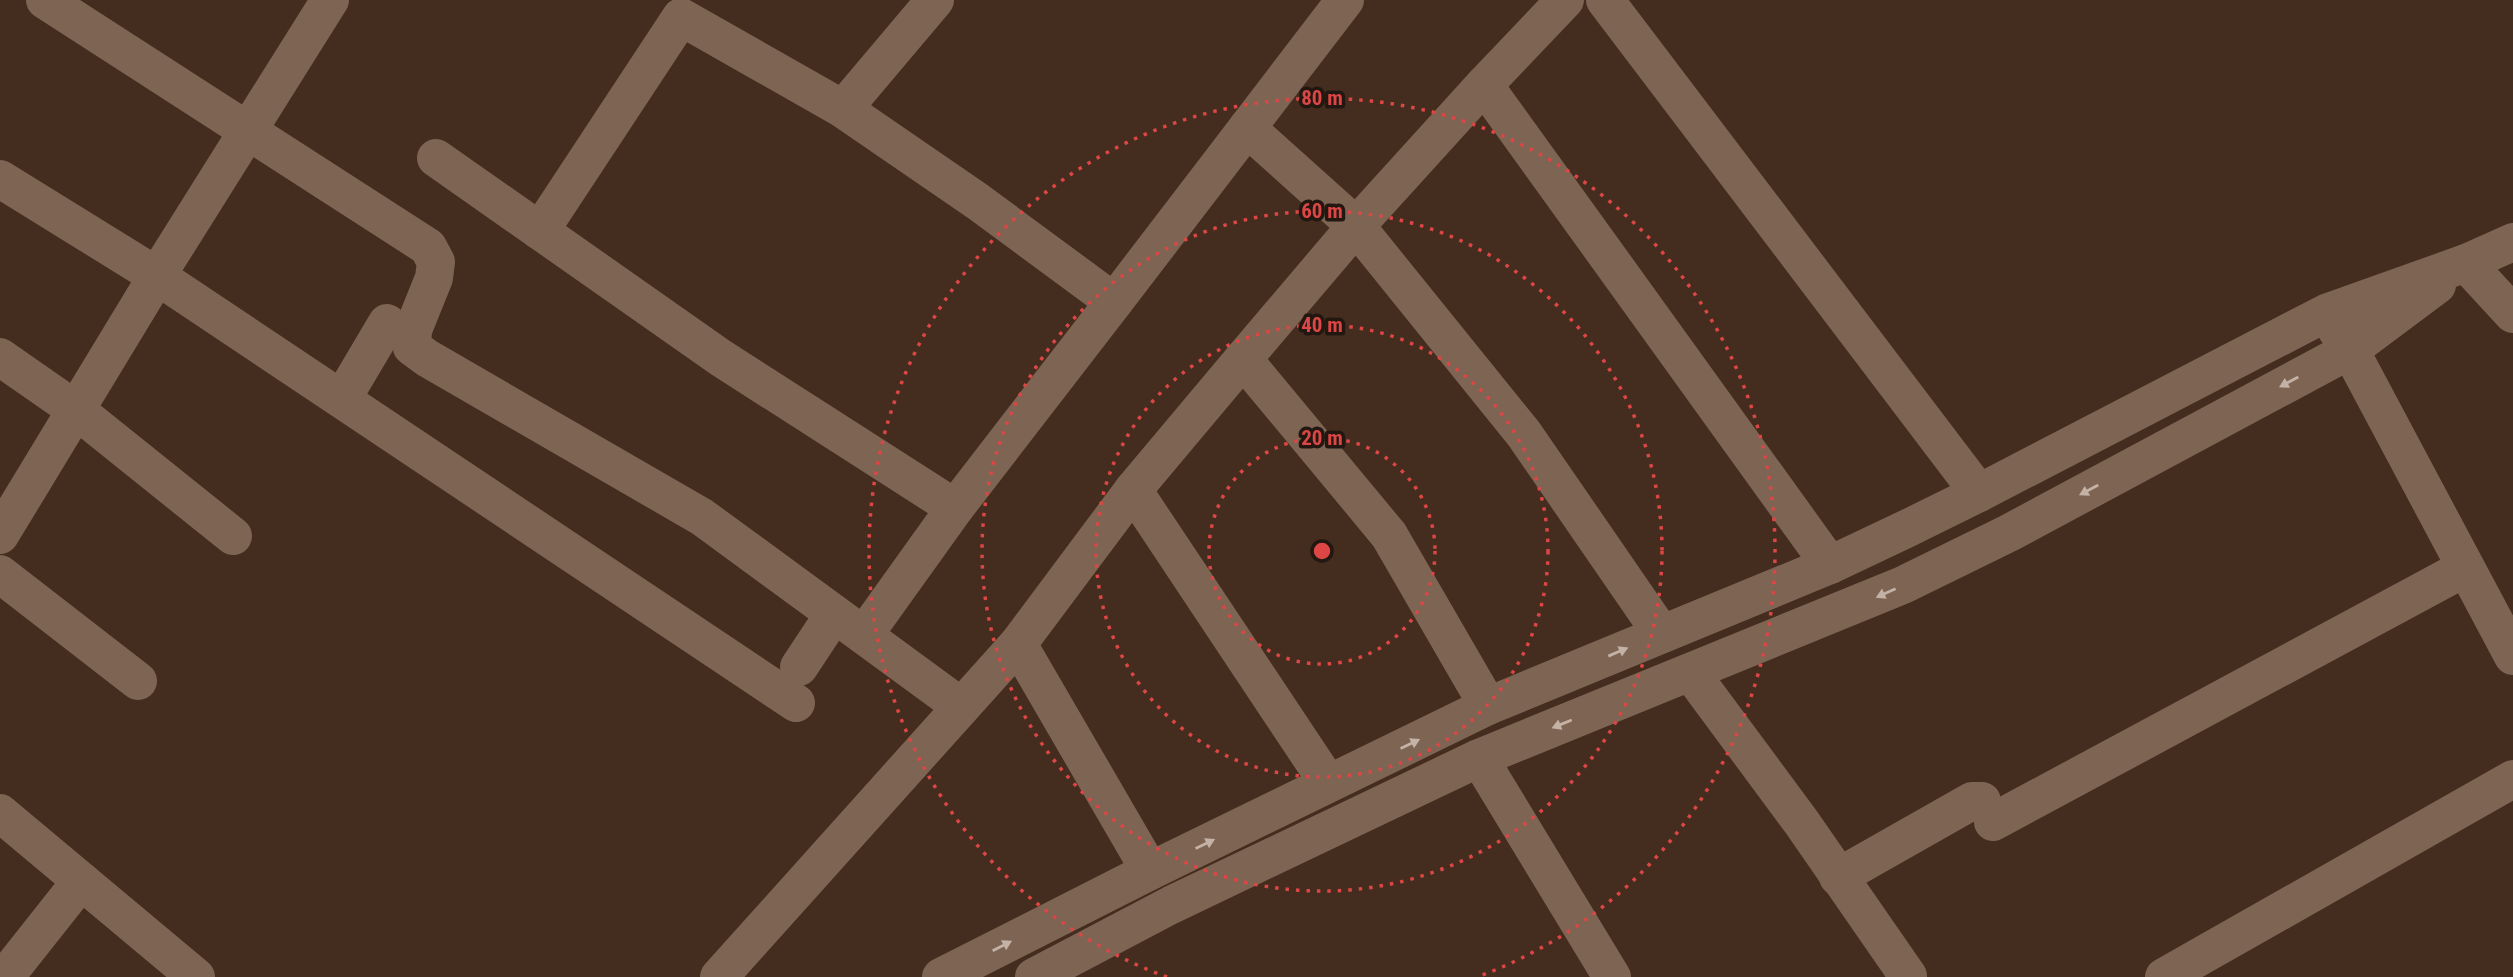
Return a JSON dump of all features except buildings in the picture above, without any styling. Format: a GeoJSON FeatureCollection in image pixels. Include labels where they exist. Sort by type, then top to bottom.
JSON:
{"type":"FeatureCollection","features":[{"type":"Feature","properties":{"kind":"street"},"geometry":{"type":"LineString","coordinates":[[45,0],[428,247],[436,262],[434,278],[413,330],[412,347],[702,517],[960,708]]}},
{"type":"Feature","properties":{"kind":"street"},"geometry":{"type":"LineString","coordinates":[[0,535],[157,276],[330,0]]}},
{"type":"Feature","properties":{"kind":"street"},"geometry":{"type":"LineString","coordinates":[[843,108],[934,0]]}},
{"type":"Feature","properties":{"kind":"street"},"geometry":{"type":"LineString","coordinates":[[0,179],[157,276],[342,398],[797,685],[955,508],[1345,0]]}},
{"type":"Feature","properties":{"kind":"street"},"geometry":{"type":"LineString","coordinates":[[719,977],[1018,644],[1133,490],[1356,226],[1564,0]]}},
{"type":"Feature","properties":{"kind":"street"},"geometry":{"type":"LineString","coordinates":[[1605,0],[1979,493]]}},
{"type":"Feature","properties":{"kind":"street"},"geometry":{"type":"LineString","coordinates":[[540,231],[681,17],[843,108],[977,201],[1114,302]]}},
{"type":"Feature","properties":{"kind":"street"},"geometry":{"type":"LineString","coordinates":[[1484,85],[1830,565]]}},
{"type":"Feature","properties":{"kind":"street"},"geometry":{"type":"LineString","coordinates":[[1247,128],[1356,226],[1524,434],[1661,633]]}},
{"type":"Feature","properties":{"kind":"street"},"geometry":{"type":"LineString","coordinates":[[436,159],[721,358],[955,508]]}},
{"type":"Feature","properties":{"kind":"street"},"geometry":{"type":"LineString","coordinates":[[941,977],[1150,871],[1488,706],[1830,565],[1979,493],[2326,313],[2466,263],[2513,242]]}},
{"type":"Feature","properties":{"kind":"street"},"geometry":{"type":"LineString","coordinates":[[2466,263],[2513,314]]}},
{"type":"Feature","properties":{"kind":"street"},"geometry":{"type":"LineString","coordinates":[[1034,977],[1171,905],[1479,758],[1903,585],[2009,533],[2350,350],[2466,263]]}},
{"type":"Feature","properties":{"kind":"street"},"geometry":{"type":"LineString","coordinates":[[2326,313],[2350,350],[2513,656]]}},
{"type":"Feature","properties":{"kind":"street"},"geometry":{"type":"LineString","coordinates":[[342,398],[387,323]]}},
{"type":"Feature","properties":{"kind":"street"},"geometry":{"type":"LineString","coordinates":[[0,357],[76,410],[233,536]]}},
{"type":"Feature","properties":{"kind":"street"},"geometry":{"type":"LineString","coordinates":[[1243,359],[1389,535],[1488,706]]}},
{"type":"Feature","properties":{"kind":"street"},"geometry":{"type":"LineString","coordinates":[[1133,490],[1328,783]]}},
{"type":"Feature","properties":{"kind":"street"},"geometry":{"type":"LineString","coordinates":[[1838,877],[1972,801],[1987,811],[2465,568]]}},
{"type":"Feature","properties":{"kind":"street"},"geometry":{"type":"LineString","coordinates":[[0,574],[138,681]]}},
{"type":"Feature","properties":{"kind":"street"},"geometry":{"type":"LineString","coordinates":[[1018,644],[1150,871]]}},
{"type":"Feature","properties":{"kind":"street"},"geometry":{"type":"LineString","coordinates":[[1691,673],[1802,823],[1908,976]]}},
{"type":"Feature","properties":{"kind":"street"},"geometry":{"type":"LineString","coordinates":[[1479,758],[1612,977]]}},
{"type":"Feature","properties":{"kind":"street"},"geometry":{"type":"LineString","coordinates":[[2164,977],[2513,779]]}},
{"type":"Feature","properties":{"kind":"street"},"geometry":{"type":"LineString","coordinates":[[0,813],[196,977]]}},
{"type":"Feature","properties":{"kind":"street"},"geometry":{"type":"LineString","coordinates":[[5,977],[81,881]]}}]}
